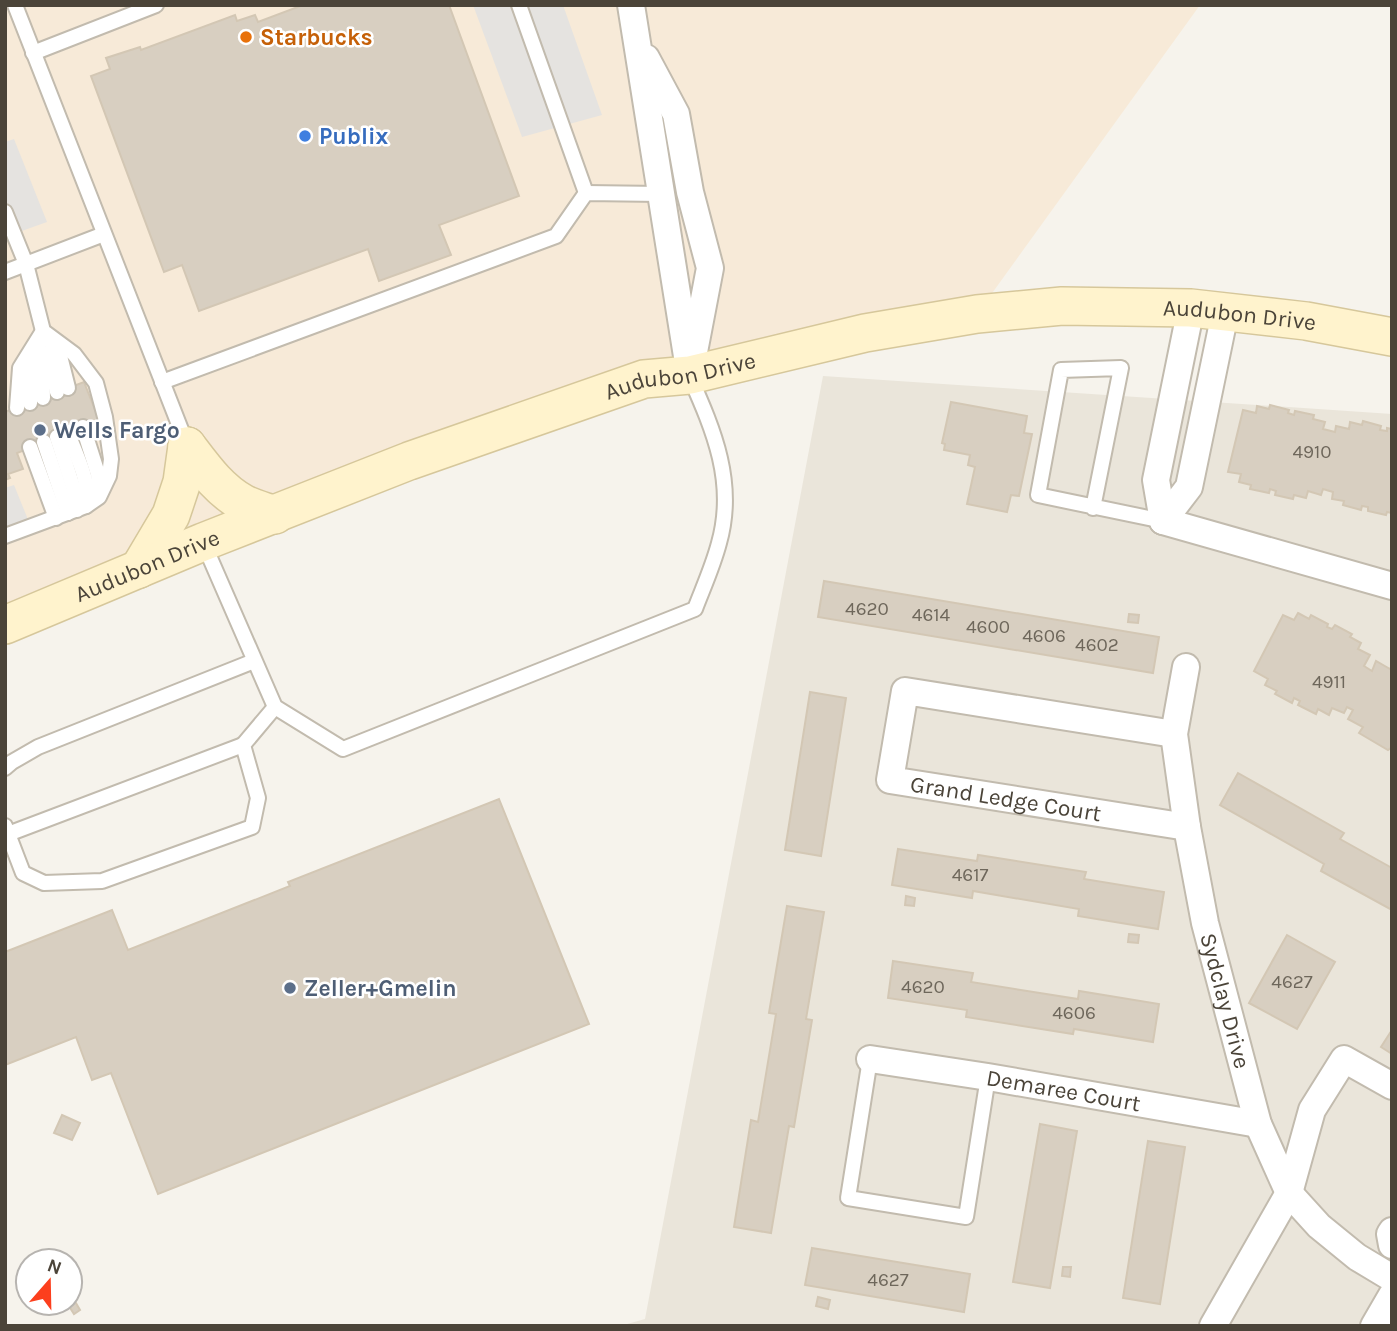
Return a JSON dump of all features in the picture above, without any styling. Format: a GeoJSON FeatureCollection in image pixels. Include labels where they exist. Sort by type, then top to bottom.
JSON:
{"type":"FeatureCollection","features":[{"type":"Feature","properties":{"kind":"street"},"geometry":{"type":"LineString","coordinates":[[631,5],[690,375]]}},
{"type":"Feature","properties":{"kind":"street"},"geometry":{"type":"LineString","coordinates":[[636,38],[676,114],[690,192],[710,268],[690,375]]}},
{"type":"Feature","properties":{"kind":"street","name":"Audubon Drive"},"geometry":{"type":"LineString","coordinates":[[5,625],[203,542],[409,461],[645,379],[690,375],[865,332],[977,314],[1062,306],[1208,311],[1306,321],[1392,337]]}},
{"type":"Feature","properties":{"kind":"street"},"geometry":{"type":"LineString","coordinates":[[1208,311],[1156,480],[1163,522],[1392,586]]}},
{"type":"Feature","properties":{"kind":"street"},"geometry":{"type":"LineString","coordinates":[[187,446],[211,478],[226,491],[242,503],[275,514]]}},
{"type":"Feature","properties":{"kind":"street"},"geometry":{"type":"LineString","coordinates":[[139,569],[170,515],[182,482],[187,446]]}},
{"type":"Feature","properties":{"kind":"street","name":"Sydclay Drive"},"geometry":{"type":"LineString","coordinates":[[1186,667],[1174,734],[1187,827],[1205,923],[1258,1124],[1289,1193],[1329,1234],[1357,1257],[1392,1278]]}},
{"type":"Feature","properties":{"kind":"street","name":"Grand Ledge Court"},"geometry":{"type":"LineString","coordinates":[[1174,734],[905,691],[890,780],[1187,827]]}},
{"type":"Feature","properties":{"kind":"street","name":"Demaree Court"},"geometry":{"type":"LineString","coordinates":[[870,1059],[1258,1124]]}},
{"type":"Feature","properties":{"kind":"street"},"geometry":{"type":"LineString","coordinates":[[1213,1326],[1289,1193],[1312,1110],[1344,1059],[1392,1086]]}},
{"type":"Feature","properties":{"kind":"street"},"geometry":{"type":"LineString","coordinates":[[1392,1231],[1392,1245]]}},
{"type":"Feature","properties":{"kind":"street"},"geometry":{"type":"LineString","coordinates":[[1374,1326],[1392,1296]]}},
{"type":"Feature","properties":{"kind":"lane"},"geometry":{"type":"LineString","coordinates":[[15,5],[187,446]]}},
{"type":"Feature","properties":{"kind":"lane"},"geometry":{"type":"LineString","coordinates":[[33,52],[122,11],[156,5]]}},
{"type":"Feature","properties":{"kind":"lane"},"geometry":{"type":"LineString","coordinates":[[519,5],[586,193]]}},
{"type":"Feature","properties":{"kind":"lane"},"geometry":{"type":"LineString","coordinates":[[586,193],[661,194]]}},
{"type":"Feature","properties":{"kind":"lane"},"geometry":{"type":"LineString","coordinates":[[162,382],[556,236],[586,193]]}},
{"type":"Feature","properties":{"kind":"lane"},"geometry":{"type":"LineString","coordinates":[[6,216],[26,264],[43,331],[43,398]]}},
{"type":"Feature","properties":{"kind":"lane"},"geometry":{"type":"LineString","coordinates":[[5,272],[104,234]]}},
{"type":"Feature","properties":{"kind":"lane"},"geometry":{"type":"LineString","coordinates":[[43,331],[61,360],[43,398]]}},
{"type":"Feature","properties":{"kind":"lane"},"geometry":{"type":"LineString","coordinates":[[43,331],[20,368],[43,398]]}},
{"type":"Feature","properties":{"kind":"lane"},"geometry":{"type":"LineString","coordinates":[[5,536],[72,512],[99,497],[109,476],[111,459],[105,417],[96,383],[74,354],[43,331]]}},
{"type":"Feature","properties":{"kind":"lane"},"geometry":{"type":"LineString","coordinates":[[1093,508],[1121,368],[1061,370],[1038,495],[1093,508],[1163,522]]}},
{"type":"Feature","properties":{"kind":"lane"},"geometry":{"type":"LineString","coordinates":[[203,542],[275,707],[343,749],[695,609],[720,542],[726,490],[715,435],[690,375]]}},
{"type":"Feature","properties":{"kind":"lane"},"geometry":{"type":"LineString","coordinates":[[83,427],[100,484],[99,497]]}},
{"type":"Feature","properties":{"kind":"lane"},"geometry":{"type":"LineString","coordinates":[[49,440],[87,485],[88,495],[72,512],[49,440]]}},
{"type":"Feature","properties":{"kind":"lane"},"geometry":{"type":"LineString","coordinates":[[5,768],[38,747],[254,661]]}},
{"type":"Feature","properties":{"kind":"lane"},"geometry":{"type":"LineString","coordinates":[[243,745],[258,798],[252,827],[103,881],[44,883],[23,873],[7,830],[243,745],[275,707]]}},
{"type":"Feature","properties":{"kind":"lane"},"geometry":{"type":"LineString","coordinates":[[870,1059],[848,1198],[966,1217],[988,1077]]}},
{"type":"Feature","properties":{"kind":"shaded area"},"geometry":{"type":"Polygon","coordinates":[[[5,5],[1200,5],[977,314],[690,375],[5,625],[5,5]]]}},
{"type":"Feature","properties":{"kind":"shaded area"},"geometry":{"type":"Polygon","coordinates":[[[473,5],[563,5],[602,115],[522,137],[473,5]]]}},
{"type":"Feature","properties":{"kind":"shaded area"},"geometry":{"type":"Polygon","coordinates":[[[14,139],[47,222],[5,237],[5,142],[14,139]]]}},
{"type":"Feature","properties":{"kind":"shaded area"},"geometry":{"type":"Polygon","coordinates":[[[823,376],[1392,414],[1392,1326],[620,1326],[645,1319],[823,376]]]}},
{"type":"Feature","properties":{"kind":"shaded area"},"geometry":{"type":"Polygon","coordinates":[[[14,485],[33,532],[5,542],[5,488],[14,485]]]}},
{"type":"Feature","properties":{"kind":"building","name":"Publix"},"geometry":{"type":"Polygon","coordinates":[[[303,5],[449,5],[519,196],[439,225],[451,255],[379,281],[368,249],[199,311],[182,265],[164,272],[91,76],[110,69],[106,58],[140,47],[141,50],[235,15],[237,21],[255,15],[258,22],[303,5]]]}},
{"type":"Feature","properties":{"kind":"building","name":"Wells Fargo"},"geometry":{"type":"Polygon","coordinates":[[[84,382],[99,420],[17,453],[23,469],[8,474],[10,478],[5,480],[5,412],[84,382]]]}},
{"type":"Feature","properties":{"kind":"building"},"geometry":{"type":"Polygon","coordinates":[[[951,402],[1027,416],[1024,433],[1032,434],[1019,496],[1011,495],[1007,512],[967,504],[975,467],[968,465],[970,455],[944,450],[945,444],[942,443],[951,402]]]}},
{"type":"Feature","properties":{"kind":"building"},"geometry":{"type":"Polygon","coordinates":[[[1270,405],[1289,410],[1288,413],[1294,415],[1295,411],[1314,415],[1313,419],[1325,422],[1323,429],[1335,432],[1336,426],[1349,429],[1350,422],[1362,425],[1363,421],[1381,426],[1380,430],[1392,429],[1392,513],[1387,512],[1386,515],[1368,511],[1368,507],[1362,506],[1361,510],[1343,505],[1344,501],[1332,499],[1333,492],[1323,489],[1321,495],[1308,491],[1306,498],[1294,495],[1293,499],[1275,495],[1276,491],[1270,489],[1269,493],[1250,489],[1251,485],[1239,482],[1241,474],[1228,472],[1243,410],[1256,413],[1257,406],[1269,409],[1270,405]]]}},
{"type":"Feature","properties":{"kind":"building"},"geometry":{"type":"Polygon","coordinates":[[[824,581],[1159,637],[1153,673],[818,617],[824,581]]]}},
{"type":"Feature","properties":{"kind":"building"},"geometry":{"type":"Polygon","coordinates":[[[1298,613],[1309,619],[1311,615],[1328,624],[1327,627],[1332,629],[1335,625],[1352,634],[1350,637],[1361,643],[1358,649],[1370,655],[1364,666],[1372,671],[1376,661],[1390,669],[1392,666],[1392,747],[1388,750],[1359,733],[1363,727],[1348,719],[1353,710],[1347,707],[1344,713],[1332,708],[1329,715],[1318,709],[1316,714],[1298,705],[1300,701],[1294,698],[1292,703],[1275,694],[1277,691],[1265,685],[1268,679],[1254,671],[1283,615],[1294,620],[1298,613]]]}},
{"type":"Feature","properties":{"kind":"building"},"geometry":{"type":"Polygon","coordinates":[[[1129,614],[1139,615],[1138,623],[1128,622],[1129,614]]]}},
{"type":"Feature","properties":{"kind":"building"},"geometry":{"type":"Polygon","coordinates":[[[810,692],[846,698],[821,856],[785,850],[810,692]]]}},
{"type":"Feature","properties":{"kind":"building"},"geometry":{"type":"Polygon","coordinates":[[[1238,773],[1344,833],[1340,839],[1392,868],[1392,910],[1321,871],[1324,864],[1220,805],[1238,773]]]}},
{"type":"Feature","properties":{"kind":"building","name":"Zeller+Gmelin"},"geometry":{"type":"Polygon","coordinates":[[[499,799],[589,1024],[158,1194],[111,1073],[92,1080],[76,1037],[5,1065],[5,952],[112,910],[128,950],[290,886],[288,882],[499,799]]]}},
{"type":"Feature","properties":{"kind":"building"},"geometry":{"type":"Polygon","coordinates":[[[898,849],[977,861],[978,855],[1086,872],[1084,879],[1164,892],[1158,929],[1078,916],[1079,909],[973,891],[972,898],[892,885],[898,849]]]}},
{"type":"Feature","properties":{"kind":"building"},"geometry":{"type":"Polygon","coordinates":[[[906,896],[915,898],[914,906],[905,905],[906,896]]]}},
{"type":"Feature","properties":{"kind":"building"},"geometry":{"type":"Polygon","coordinates":[[[787,906],[824,912],[806,1019],[812,1020],[794,1127],[789,1126],[771,1233],[734,1227],[751,1120],[758,1122],[776,1014],[769,1013],[787,906]]]}},
{"type":"Feature","properties":{"kind":"building"},"geometry":{"type":"Polygon","coordinates":[[[1129,934],[1139,935],[1138,943],[1128,942],[1129,934]]]}},
{"type":"Feature","properties":{"kind":"building"},"geometry":{"type":"Polygon","coordinates":[[[1287,935],[1335,962],[1297,1029],[1249,1003],[1287,935]]]}},
{"type":"Feature","properties":{"kind":"building"},"geometry":{"type":"Polygon","coordinates":[[[893,961],[973,973],[971,982],[1078,999],[1079,991],[1159,1004],[1153,1042],[1074,1029],[1073,1034],[966,1017],[967,1010],[888,998],[893,961]]]}},
{"type":"Feature","properties":{"kind":"building"},"geometry":{"type":"Polygon","coordinates":[[[1392,1030],[1392,1054],[1381,1047],[1392,1030]]]}},
{"type":"Feature","properties":{"kind":"building"},"geometry":{"type":"Polygon","coordinates":[[[62,1115],[80,1123],[72,1140],[54,1133],[62,1115]]]}},
{"type":"Feature","properties":{"kind":"building"},"geometry":{"type":"Polygon","coordinates":[[[1040,1124],[1077,1131],[1050,1288],[1013,1282],[1040,1124]]]}},
{"type":"Feature","properties":{"kind":"building"},"geometry":{"type":"Polygon","coordinates":[[[1148,1141],[1185,1147],[1160,1304],[1123,1298],[1148,1141]]]}},
{"type":"Feature","properties":{"kind":"building"},"geometry":{"type":"Polygon","coordinates":[[[812,1248],[970,1274],[964,1312],[805,1285],[812,1248]]]}},
{"type":"Feature","properties":{"kind":"building"},"geometry":{"type":"Polygon","coordinates":[[[1063,1267],[1071,1267],[1070,1277],[1062,1276],[1063,1267]]]}},
{"type":"Feature","properties":{"kind":"building"},"geometry":{"type":"Polygon","coordinates":[[[818,1297],[830,1300],[828,1309],[816,1306],[818,1297]]]}},
{"type":"Feature","properties":{"kind":"place","name":"Starbucks"},"geometry":{"type":"Point","coordinates":[246,37]}},
{"type":"Feature","properties":{"kind":"place","name":"Publix"},"geometry":{"type":"Point","coordinates":[305,136]}},
{"type":"Feature","properties":{"kind":"place","name":"Wells Fargo"},"geometry":{"type":"Point","coordinates":[40,430]}},
{"type":"Feature","properties":{"kind":"place","name":"Zeller+Gmelin"},"geometry":{"type":"Point","coordinates":[290,988]}}]}
